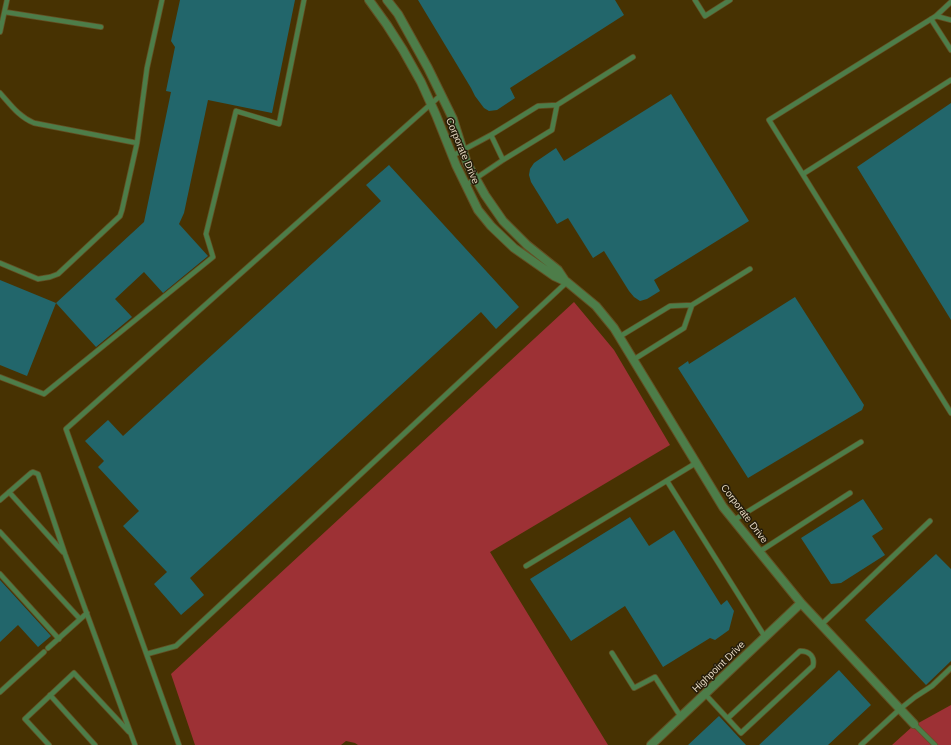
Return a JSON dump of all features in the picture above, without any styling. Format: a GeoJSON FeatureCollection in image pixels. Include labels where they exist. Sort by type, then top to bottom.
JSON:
{"type":"FeatureCollection","features":[{"type":"Feature","properties":{"kind":"street","name":"Corporate Drive"},"geometry":{"type":"LineString","coordinates":[[369,0],[403,50],[421,82],[452,156],[478,210],[491,226],[514,248],[554,276],[566,282],[596,306],[614,328],[724,507],[800,603],[914,724]]}},
{"type":"Feature","properties":{"kind":"street","name":"Corporate Drive"},"geometry":{"type":"LineString","coordinates":[[387,0],[402,21],[428,68],[453,119],[468,164],[485,195],[503,221],[527,245],[558,270],[566,282]]}},
{"type":"Feature","properties":{"kind":"street","name":"Highpoint Drive"},"geometry":{"type":"LineString","coordinates":[[651,745],[800,603]]}},
{"type":"Feature","properties":{"kind":"lane"},"geometry":{"type":"LineString","coordinates":[[0,32],[7,0]]}},
{"type":"Feature","properties":{"kind":"lane"},"geometry":{"type":"LineString","coordinates":[[0,263],[38,279],[50,278],[58,274],[120,216],[137,143],[148,68],[162,0]]}},
{"type":"Feature","properties":{"kind":"lane"},"geometry":{"type":"LineString","coordinates":[[0,377],[44,394],[213,257],[206,234],[236,111],[278,124],[304,0]]}},
{"type":"Feature","properties":{"kind":"lane"},"geometry":{"type":"LineString","coordinates":[[695,0],[705,16],[730,0]]}},
{"type":"Feature","properties":{"kind":"lane"},"geometry":{"type":"LineString","coordinates":[[951,2],[936,16],[769,120],[951,413]]}},
{"type":"Feature","properties":{"kind":"lane"},"geometry":{"type":"LineString","coordinates":[[5,12],[101,27]]}},
{"type":"Feature","properties":{"kind":"lane"},"geometry":{"type":"LineString","coordinates":[[936,16],[951,20]]}},
{"type":"Feature","properties":{"kind":"lane"},"geometry":{"type":"LineString","coordinates":[[931,19],[951,50]]}},
{"type":"Feature","properties":{"kind":"lane"},"geometry":{"type":"LineString","coordinates":[[452,156],[491,135],[538,106],[557,105],[633,58]]}},
{"type":"Feature","properties":{"kind":"lane"},"geometry":{"type":"LineString","coordinates":[[803,174],[951,80]]}},
{"type":"Feature","properties":{"kind":"lane"},"geometry":{"type":"LineString","coordinates":[[0,93],[20,115],[28,121],[137,143]]}},
{"type":"Feature","properties":{"kind":"lane"},"geometry":{"type":"LineString","coordinates":[[179,745],[66,429],[441,95]]}},
{"type":"Feature","properties":{"kind":"lane"},"geometry":{"type":"LineString","coordinates":[[466,185],[552,130],[557,105]]}},
{"type":"Feature","properties":{"kind":"lane"},"geometry":{"type":"LineString","coordinates":[[491,135],[503,160]]}},
{"type":"Feature","properties":{"kind":"lane"},"geometry":{"type":"LineString","coordinates":[[619,337],[670,306],[692,305],[750,269]]}},
{"type":"Feature","properties":{"kind":"lane"},"geometry":{"type":"LineString","coordinates":[[146,654],[176,646],[566,282]]}},
{"type":"Feature","properties":{"kind":"lane"},"geometry":{"type":"LineString","coordinates":[[633,360],[684,328],[692,305]]}},
{"type":"Feature","properties":{"kind":"lane"},"geometry":{"type":"LineString","coordinates":[[734,520],[861,442]]}},
{"type":"Feature","properties":{"kind":"lane"},"geometry":{"type":"LineString","coordinates":[[526,566],[696,463]]}},
{"type":"Feature","properties":{"kind":"lane"},"geometry":{"type":"LineString","coordinates":[[0,500],[30,473],[33,472],[38,474],[65,554],[135,745]]}},
{"type":"Feature","properties":{"kind":"lane"},"geometry":{"type":"LineString","coordinates":[[666,481],[765,636]]}},
{"type":"Feature","properties":{"kind":"lane"},"geometry":{"type":"LineString","coordinates":[[9,492],[65,554]]}},
{"type":"Feature","properties":{"kind":"lane"},"geometry":{"type":"LineString","coordinates":[[760,552],[850,493]]}},
{"type":"Feature","properties":{"kind":"lane"},"geometry":{"type":"LineString","coordinates":[[821,625],[930,521]]}},
{"type":"Feature","properties":{"kind":"lane"},"geometry":{"type":"LineString","coordinates":[[0,532],[80,619]]}},
{"type":"Feature","properties":{"kind":"lane"},"geometry":{"type":"LineString","coordinates":[[0,574],[58,639]]}},
{"type":"Feature","properties":{"kind":"lane"},"geometry":{"type":"LineString","coordinates":[[48,648],[87,612]]}},
{"type":"Feature","properties":{"kind":"lane"},"geometry":{"type":"LineString","coordinates":[[705,694],[742,733],[813,666],[813,659],[811,655],[805,651],[800,651],[728,718]]}},
{"type":"Feature","properties":{"kind":"lane"},"geometry":{"type":"LineString","coordinates":[[0,692],[44,652]]}},
{"type":"Feature","properties":{"kind":"lane"},"geometry":{"type":"LineString","coordinates":[[612,653],[634,688],[655,677],[681,717]]}},
{"type":"Feature","properties":{"kind":"lane"},"geometry":{"type":"LineString","coordinates":[[861,745],[915,697],[932,686],[951,668]]}},
{"type":"Feature","properties":{"kind":"lane"},"geometry":{"type":"LineString","coordinates":[[49,745],[25,719],[74,674],[132,735]]}},
{"type":"Feature","properties":{"kind":"lane"},"geometry":{"type":"LineString","coordinates":[[50,695],[95,745]]}},
{"type":"Feature","properties":{"kind":"lane"},"geometry":{"type":"LineString","coordinates":[[914,724],[935,745]]}},
{"type":"Feature","properties":{"kind":"shaded area"},"geometry":{"type":"Polygon","coordinates":[[[574,302],[614,350],[670,445],[490,552],[608,745],[358,745],[346,741],[341,745],[195,745],[171,674],[574,302]]]}},
{"type":"Feature","properties":{"kind":"shaded area"},"geometry":{"type":"Polygon","coordinates":[[[951,705],[951,745],[892,745],[913,726],[951,705]]]}},
{"type":"Feature","properties":{"kind":"building"},"geometry":{"type":"Polygon","coordinates":[[[180,0],[295,0],[272,113],[208,100],[184,213],[179,224],[208,256],[163,293],[144,272],[115,299],[132,317],[96,347],[56,303],[144,222],[171,92],[166,91],[175,47],[171,41],[180,0]]]}},
{"type":"Feature","properties":{"kind":"building"},"geometry":{"type":"Polygon","coordinates":[[[418,0],[615,0],[624,15],[510,88],[515,98],[497,110],[489,111],[484,108],[475,96],[418,0]]]}},
{"type":"Feature","properties":{"kind":"building"},"geometry":{"type":"Polygon","coordinates":[[[671,94],[749,221],[654,280],[660,291],[647,299],[640,301],[629,291],[604,251],[593,258],[568,218],[557,224],[531,182],[529,175],[530,169],[534,163],[556,148],[564,161],[671,94]]]}},
{"type":"Feature","properties":{"kind":"building"},"geometry":{"type":"Polygon","coordinates":[[[951,103],[951,320],[857,167],[951,103]]]}},
{"type":"Feature","properties":{"kind":"building"},"geometry":{"type":"Polygon","coordinates":[[[389,165],[519,307],[496,329],[481,312],[190,578],[204,595],[181,615],[154,584],[167,572],[123,526],[139,511],[98,467],[104,461],[85,441],[108,420],[123,436],[381,201],[366,185],[389,165]]]}},
{"type":"Feature","properties":{"kind":"building"},"geometry":{"type":"Polygon","coordinates":[[[0,280],[56,303],[27,376],[0,365],[0,280]]]}},
{"type":"Feature","properties":{"kind":"building"},"geometry":{"type":"Polygon","coordinates":[[[795,297],[864,405],[862,410],[748,478],[678,368],[688,361],[689,364],[795,297]]]}},
{"type":"Feature","properties":{"kind":"building"},"geometry":{"type":"Polygon","coordinates":[[[863,499],[883,529],[872,536],[885,555],[841,583],[831,584],[801,538],[863,499]]]}},
{"type":"Feature","properties":{"kind":"building"},"geometry":{"type":"Polygon","coordinates":[[[630,517],[649,546],[674,530],[721,605],[727,600],[734,611],[729,630],[715,640],[710,638],[663,667],[625,606],[571,641],[530,579],[630,517]]]}},
{"type":"Feature","properties":{"kind":"building"},"geometry":{"type":"Polygon","coordinates":[[[936,554],[951,569],[951,661],[926,685],[865,620],[936,554]]]}},
{"type":"Feature","properties":{"kind":"building"},"geometry":{"type":"Polygon","coordinates":[[[0,580],[51,636],[38,647],[18,625],[0,642],[0,580]]]}},
{"type":"Feature","properties":{"kind":"building"},"geometry":{"type":"Polygon","coordinates":[[[839,670],[871,705],[828,745],[759,745],[839,670]]]}},
{"type":"Feature","properties":{"kind":"building"},"geometry":{"type":"Polygon","coordinates":[[[719,716],[746,745],[688,745],[719,716]]]}}]}
